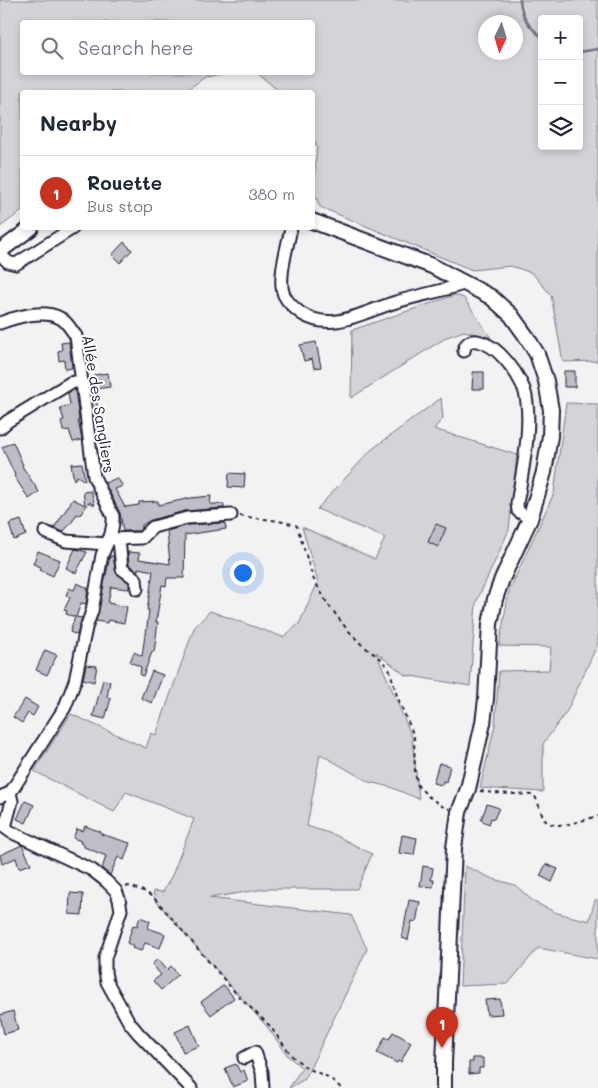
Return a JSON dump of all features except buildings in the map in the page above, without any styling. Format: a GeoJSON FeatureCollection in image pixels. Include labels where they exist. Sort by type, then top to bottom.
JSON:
{"type":"FeatureCollection","features":[{"type":"Feature","properties":{"kind":"main road"},"geometry":{"type":"LineString","coordinates":[[315,222],[432,266],[491,298],[511,315],[537,354],[546,381],[551,410],[550,436],[544,472],[530,519],[502,579],[495,599],[490,624],[483,723],[468,789],[459,812],[454,848],[444,1088]]}},
{"type":"Feature","properties":{"kind":"main road"},"geometry":{"type":"LineString","coordinates":[[0,252],[28,230]]}},
{"type":"Feature","properties":{"kind":"street"},"geometry":{"type":"LineString","coordinates":[[0,252],[8,262],[16,264],[70,230]]}},
{"type":"Feature","properties":{"kind":"street"},"geometry":{"type":"LineString","coordinates":[[291,230],[281,281],[282,288],[284,295],[294,309],[311,319],[333,322],[357,316],[385,305],[466,283]]}},
{"type":"Feature","properties":{"kind":"street","name":"Allée des Sangliers"},"geometry":{"type":"LineString","coordinates":[[0,323],[35,314],[49,315],[60,318],[76,336],[80,381],[94,477],[112,516],[113,524],[112,541],[102,555],[92,611],[86,628],[75,681],[65,707],[5,795]]}},
{"type":"Feature","properties":{"kind":"street"},"geometry":{"type":"LineString","coordinates":[[464,352],[465,345],[468,342],[474,341],[482,343],[498,352],[511,368],[523,388],[527,417],[525,457],[517,504],[518,511],[530,519]]}},
{"type":"Feature","properties":{"kind":"street"},"geometry":{"type":"LineString","coordinates":[[0,428],[8,421],[70,383],[80,381]]}},
{"type":"Feature","properties":{"kind":"street"},"geometry":{"type":"LineString","coordinates":[[45,532],[66,541],[112,541],[142,538],[153,527],[187,518],[231,515]]}},
{"type":"Feature","properties":{"kind":"street"},"geometry":{"type":"LineString","coordinates":[[112,541],[122,569],[136,579],[136,589]]}},
{"type":"Feature","properties":{"kind":"street"},"geometry":{"type":"LineString","coordinates":[[5,795],[12,801],[1,826],[92,870],[106,880],[116,891],[121,910],[105,958],[107,982],[133,1028],[191,1088]]}},
{"type":"Feature","properties":{"kind":"street"},"geometry":{"type":"LineString","coordinates":[[244,1058],[255,1052],[262,1072],[263,1088]]}},
{"type":"Feature","properties":{"kind":"path"},"geometry":{"type":"LineString","coordinates":[[231,515],[285,521],[297,526],[314,578],[328,603],[362,646],[381,659],[390,671],[414,736],[415,773],[418,786],[429,798],[444,808],[459,812]]}},
{"type":"Feature","properties":{"kind":"path"},"geometry":{"type":"LineString","coordinates":[[468,789],[493,794],[534,795],[546,820],[553,825],[560,826],[598,816]]}},
{"type":"Feature","properties":{"kind":"path"},"geometry":{"type":"LineString","coordinates":[[116,891],[129,886],[146,892],[157,900],[239,997],[269,1025],[292,1056],[307,1068],[330,1078],[341,1088]]}},
{"type":"Feature","properties":{"kind":"shaded area"},"geometry":{"type":"Polygon","coordinates":[[[0,0],[598,0],[598,361],[563,362],[551,295],[532,273],[511,266],[472,270],[320,207],[315,194],[317,147],[315,142],[315,90],[278,90],[259,75],[315,75],[315,20],[20,20],[20,75],[216,75],[205,77],[187,90],[20,90],[20,212],[0,227],[0,0]]]}},
{"type":"Feature","properties":{"kind":"shaded area"},"geometry":{"type":"Polygon","coordinates":[[[455,295],[464,298],[491,338],[464,331],[447,337],[351,398],[352,330],[455,295]]]}},
{"type":"Feature","properties":{"kind":"shaded area"},"geometry":{"type":"Polygon","coordinates":[[[441,398],[443,418],[434,429],[517,455],[509,530],[476,603],[470,686],[405,675],[376,652],[412,737],[419,799],[390,787],[369,782],[320,754],[307,826],[335,835],[372,854],[357,889],[264,889],[209,898],[351,915],[367,949],[305,1079],[289,1088],[302,1068],[288,1056],[268,1028],[155,900],[153,891],[163,892],[173,873],[194,819],[126,792],[114,812],[34,771],[71,714],[146,748],[151,733],[156,735],[194,628],[210,611],[283,637],[299,624],[318,582],[302,527],[375,559],[385,538],[317,509],[371,450],[441,398]]]}},
{"type":"Feature","properties":{"kind":"shaded area"},"geometry":{"type":"Polygon","coordinates":[[[566,403],[598,404],[598,643],[567,711],[543,744],[543,792],[480,788],[495,725],[499,671],[549,670],[551,647],[499,646],[509,591],[554,493],[566,403]]]}},
{"type":"Feature","properties":{"kind":"shaded area"},"geometry":{"type":"Polygon","coordinates":[[[465,866],[493,879],[515,885],[534,902],[557,913],[589,921],[595,900],[598,900],[598,959],[538,948],[508,984],[460,986],[465,866]]]}},
{"type":"Feature","properties":{"kind":"waterway"},"geometry":{"type":"LineString","coordinates":[[520,0],[526,21],[538,33]]}},
{"type":"Feature","properties":{"kind":"waterway"},"geometry":{"type":"LineString","coordinates":[[583,51],[598,49]]}},
{"type":"Feature","properties":{"kind":"place","name":"Rouette"},"geometry":{"type":"Point","coordinates":[442,1048]}}]}
